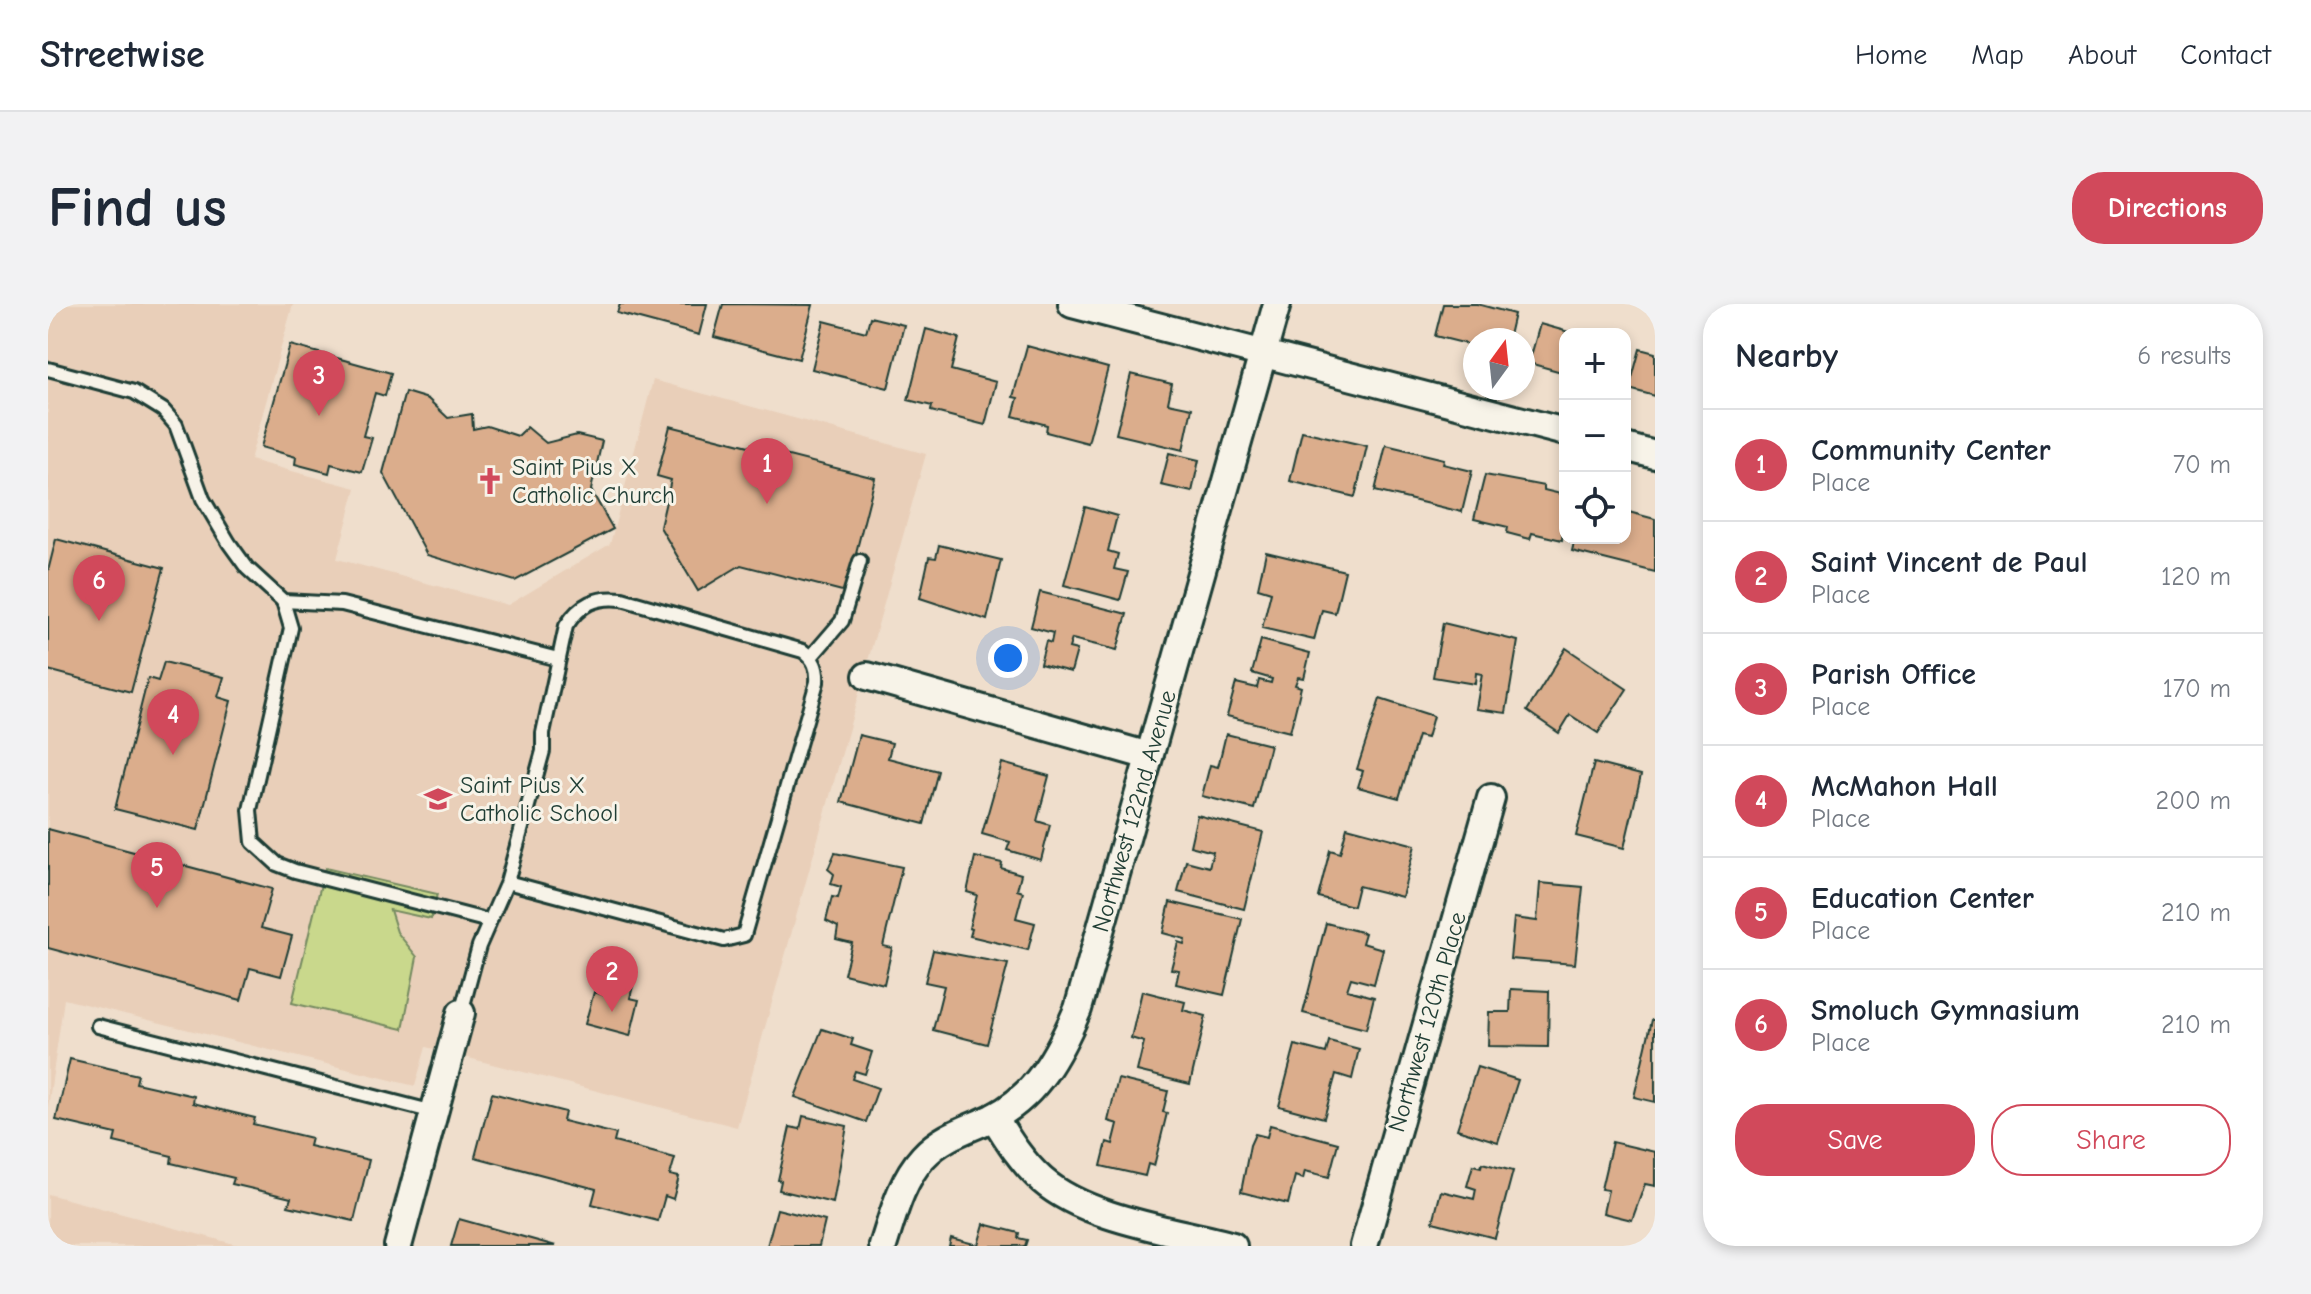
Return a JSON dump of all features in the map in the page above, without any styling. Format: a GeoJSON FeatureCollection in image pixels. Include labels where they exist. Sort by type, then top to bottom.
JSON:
{"type":"FeatureCollection","features":[{"type":"Feature","properties":{"kind":"street"},"geometry":{"type":"LineString","coordinates":[[1072,304],[1559,430]]}},
{"type":"Feature","properties":{"kind":"street","name":"Northwest 122nd Avenue"},"geometry":{"type":"LineString","coordinates":[[883,1246],[908,1179],[924,1156],[943,1140],[1015,1104],[1037,1084],[1068,1033],[1078,1009],[1277,304]]}},
{"type":"Feature","properties":{"kind":"street"},"geometry":{"type":"LineString","coordinates":[[1631,449],[1655,455]]}},
{"type":"Feature","properties":{"kind":"street"},"geometry":{"type":"LineString","coordinates":[[867,676],[1149,756]]}},
{"type":"Feature","properties":{"kind":"street","name":"Northwest 120th Place"},"geometry":{"type":"LineString","coordinates":[[1364,1246],[1491,798]]}},
{"type":"Feature","properties":{"kind":"street"},"geometry":{"type":"LineString","coordinates":[[398,1246],[461,1013]]}},
{"type":"Feature","properties":{"kind":"street"},"geometry":{"type":"LineString","coordinates":[[994,1117],[1019,1157],[1064,1195],[1087,1207],[1233,1246]]}},
{"type":"Feature","properties":{"kind":"lane"},"geometry":{"type":"LineString","coordinates":[[48,369],[134,392],[163,410],[176,425],[203,499],[229,543],[247,568],[283,601],[291,628],[250,810],[253,842],[277,864],[295,871],[489,921]]}},
{"type":"Feature","properties":{"kind":"lane"},"geometry":{"type":"LineString","coordinates":[[811,657],[842,621],[860,561]]}},
{"type":"Feature","properties":{"kind":"lane"},"geometry":{"type":"LineString","coordinates":[[461,1013],[489,921],[507,882],[543,751],[543,733],[566,626],[574,614],[596,599],[612,598],[803,651],[811,657],[817,682],[744,935],[724,940],[507,882]]}},
{"type":"Feature","properties":{"kind":"lane"},"geometry":{"type":"LineString","coordinates":[[283,601],[342,604],[558,659]]}},
{"type":"Feature","properties":{"kind":"lane"},"geometry":{"type":"LineString","coordinates":[[98,1026],[434,1112]]}},
{"type":"Feature","properties":{"kind":"shaded area","name":"Saint Pius X Catholic School"},"geometry":{"type":"Polygon","coordinates":[[[48,304],[293,304],[250,460],[356,488],[337,559],[508,605],[610,544],[653,380],[926,454],[737,1127],[426,1047],[415,1086],[64,999],[48,1107],[48,304]]]}},
{"type":"Feature","properties":{"kind":"shaded area"},"geometry":{"type":"Polygon","coordinates":[[[48,1194],[212,1238],[241,1246],[48,1246],[48,1194]]]}},
{"type":"Feature","properties":{"kind":"green space"},"geometry":{"type":"Polygon","coordinates":[[[325,868],[437,894],[431,919],[390,910],[397,932],[417,957],[403,1029],[292,1003],[325,868]]]}},
{"type":"Feature","properties":{"kind":"building"},"geometry":{"type":"Polygon","coordinates":[[[620,304],[707,304],[699,335],[617,313],[620,304]]]}},
{"type":"Feature","properties":{"kind":"building"},"geometry":{"type":"Polygon","coordinates":[[[723,304],[813,305],[799,359],[714,337],[723,304]]]}},
{"type":"Feature","properties":{"kind":"building"},"geometry":{"type":"Polygon","coordinates":[[[1443,304],[1477,304],[1514,314],[1511,328],[1463,328],[1463,343],[1435,336],[1443,304]]]}},
{"type":"Feature","properties":{"kind":"building"},"geometry":{"type":"Polygon","coordinates":[[[870,317],[904,325],[888,388],[812,369],[824,321],[866,332],[870,317]]]}},
{"type":"Feature","properties":{"kind":"building"},"geometry":{"type":"Polygon","coordinates":[[[1540,324],[1559,329],[1559,371],[1535,365],[1535,342],[1540,324]]]}},
{"type":"Feature","properties":{"kind":"building"},"geometry":{"type":"Polygon","coordinates":[[[926,329],[959,338],[951,370],[996,382],[985,425],[931,411],[932,406],[908,400],[926,329]]]}},
{"type":"Feature","properties":{"kind":"building"},"geometry":{"type":"Polygon","coordinates":[[[290,345],[391,373],[385,396],[375,393],[363,436],[372,438],[362,472],[331,464],[329,473],[295,464],[296,457],[261,447],[290,345]]]}},
{"type":"Feature","properties":{"kind":"building"},"geometry":{"type":"Polygon","coordinates":[[[1027,346],[1108,368],[1088,443],[1046,432],[1047,425],[1013,416],[1018,398],[1013,397],[1027,346]]]}},
{"type":"Feature","properties":{"kind":"building"},"geometry":{"type":"Polygon","coordinates":[[[1640,349],[1655,353],[1655,396],[1631,390],[1640,349]]]}},
{"type":"Feature","properties":{"kind":"building"},"geometry":{"type":"Polygon","coordinates":[[[1131,374],[1172,384],[1168,403],[1192,408],[1183,450],[1116,434],[1131,374]]]}},
{"type":"Feature","properties":{"kind":"building","name":"Saint Pius X Catholic Church"},"geometry":{"type":"Polygon","coordinates":[[[405,392],[428,399],[448,418],[472,414],[473,429],[487,426],[518,436],[527,427],[546,443],[577,435],[602,441],[591,490],[613,529],[515,581],[427,555],[383,473],[405,392]]]}},
{"type":"Feature","properties":{"kind":"building"},"geometry":{"type":"Polygon","coordinates":[[[670,426],[875,478],[846,592],[741,565],[698,591],[660,527],[671,480],[657,476],[670,426]]]}},
{"type":"Feature","properties":{"kind":"building"},"geometry":{"type":"Polygon","coordinates":[[[1302,431],[1367,446],[1355,497],[1290,481],[1302,431]]]}},
{"type":"Feature","properties":{"kind":"building"},"geometry":{"type":"Polygon","coordinates":[[[1386,445],[1444,459],[1443,464],[1472,471],[1462,512],[1375,491],[1386,445]]]}},
{"type":"Feature","properties":{"kind":"building"},"geometry":{"type":"Polygon","coordinates":[[[1169,453],[1199,460],[1192,492],[1161,485],[1169,453]]]}},
{"type":"Feature","properties":{"kind":"building"},"geometry":{"type":"Polygon","coordinates":[[[1485,475],[1544,486],[1544,490],[1559,494],[1559,539],[1532,533],[1530,539],[1507,533],[1508,527],[1474,519],[1485,475]]]}},
{"type":"Feature","properties":{"kind":"building"},"geometry":{"type":"Polygon","coordinates":[[[1085,507],[1117,516],[1108,551],[1118,554],[1114,569],[1128,572],[1120,600],[1064,585],[1085,507]]]}},
{"type":"Feature","properties":{"kind":"building"},"geometry":{"type":"Polygon","coordinates":[[[1631,513],[1655,519],[1655,572],[1572,551],[1574,544],[1631,544],[1631,513]]]}},
{"type":"Feature","properties":{"kind":"building"},"geometry":{"type":"Polygon","coordinates":[[[56,539],[164,568],[131,692],[48,670],[48,571],[56,539]]]}},
{"type":"Feature","properties":{"kind":"building"},"geometry":{"type":"Polygon","coordinates":[[[939,545],[1001,560],[987,620],[920,598],[929,557],[936,558],[939,545]]]}},
{"type":"Feature","properties":{"kind":"building"},"geometry":{"type":"Polygon","coordinates":[[[1266,552],[1345,571],[1335,613],[1322,610],[1314,640],[1262,628],[1271,592],[1258,588],[1266,552]]]}},
{"type":"Feature","properties":{"kind":"building"},"geometry":{"type":"Polygon","coordinates":[[[1040,592],[1127,614],[1117,650],[1072,639],[1069,648],[1077,650],[1071,672],[1040,664],[1046,641],[1051,643],[1053,633],[1031,627],[1040,592]]]}},
{"type":"Feature","properties":{"kind":"building"},"geometry":{"type":"Polygon","coordinates":[[[1443,623],[1518,641],[1506,713],[1476,709],[1482,674],[1476,673],[1475,684],[1433,677],[1443,623]]]}},
{"type":"Feature","properties":{"kind":"building"},"geometry":{"type":"Polygon","coordinates":[[[1261,640],[1310,653],[1304,678],[1298,677],[1295,685],[1301,687],[1290,732],[1227,716],[1236,683],[1257,688],[1259,680],[1271,683],[1272,679],[1252,673],[1261,640]]]}},
{"type":"Feature","properties":{"kind":"building"},"geometry":{"type":"Polygon","coordinates":[[[1566,648],[1627,689],[1598,733],[1570,715],[1559,733],[1527,711],[1566,648]]]}},
{"type":"Feature","properties":{"kind":"building"},"geometry":{"type":"Polygon","coordinates":[[[164,662],[224,677],[218,697],[231,701],[198,830],[115,809],[148,678],[158,681],[164,662]]]}},
{"type":"Feature","properties":{"kind":"building"},"geometry":{"type":"Polygon","coordinates":[[[1380,699],[1433,716],[1427,738],[1418,736],[1399,798],[1358,787],[1363,771],[1357,769],[1380,699]]]}},
{"type":"Feature","properties":{"kind":"building"},"geometry":{"type":"Polygon","coordinates":[[[1226,734],[1270,745],[1254,809],[1202,796],[1210,765],[1218,767],[1226,734]]]}},
{"type":"Feature","properties":{"kind":"building"},"geometry":{"type":"Polygon","coordinates":[[[859,735],[892,743],[888,758],[938,771],[924,824],[841,802],[859,735]]]}},
{"type":"Feature","properties":{"kind":"building"},"geometry":{"type":"Polygon","coordinates":[[[1002,763],[1049,776],[1037,821],[1050,825],[1041,860],[1007,850],[1010,842],[982,834],[1002,763]]]}},
{"type":"Feature","properties":{"kind":"building"},"geometry":{"type":"Polygon","coordinates":[[[1594,763],[1641,775],[1624,848],[1576,836],[1594,763]]]}},
{"type":"Feature","properties":{"kind":"building"},"geometry":{"type":"Polygon","coordinates":[[[1197,815],[1263,832],[1244,909],[1178,892],[1186,861],[1209,867],[1213,852],[1190,846],[1197,815]]]}},
{"type":"Feature","properties":{"kind":"building"},"geometry":{"type":"Polygon","coordinates":[[[1347,827],[1415,845],[1402,897],[1358,886],[1353,906],[1318,897],[1330,850],[1340,853],[1347,827]]]}},
{"type":"Feature","properties":{"kind":"building"},"geometry":{"type":"Polygon","coordinates":[[[48,829],[272,889],[261,928],[292,936],[281,976],[250,968],[241,1000],[48,948],[48,829]]]}},
{"type":"Feature","properties":{"kind":"building"},"geometry":{"type":"Polygon","coordinates":[[[835,853],[902,867],[883,946],[892,948],[884,984],[844,974],[852,943],[836,939],[838,927],[826,921],[832,897],[838,898],[841,887],[831,884],[834,874],[828,869],[835,853]]]}},
{"type":"Feature","properties":{"kind":"building"},"geometry":{"type":"Polygon","coordinates":[[[975,857],[1002,863],[1001,868],[1021,874],[1017,890],[1023,892],[1016,918],[1035,923],[1028,950],[970,936],[977,895],[967,892],[975,857]]]}},
{"type":"Feature","properties":{"kind":"building"},"geometry":{"type":"Polygon","coordinates":[[[1540,883],[1583,887],[1575,964],[1510,959],[1514,918],[1537,921],[1540,883]]]}},
{"type":"Feature","properties":{"kind":"building"},"geometry":{"type":"Polygon","coordinates":[[[1170,902],[1242,919],[1224,995],[1176,984],[1179,970],[1171,969],[1178,942],[1184,944],[1185,939],[1163,933],[1170,902]]]}},
{"type":"Feature","properties":{"kind":"building"},"geometry":{"type":"Polygon","coordinates":[[[1326,923],[1365,933],[1362,943],[1383,949],[1374,984],[1351,978],[1347,990],[1374,997],[1366,1029],[1303,1013],[1326,923]]]}},
{"type":"Feature","properties":{"kind":"building"},"geometry":{"type":"Polygon","coordinates":[[[933,950],[1008,964],[987,1044],[933,1030],[944,986],[925,982],[933,950]]]}},
{"type":"Feature","properties":{"kind":"building"},"geometry":{"type":"Polygon","coordinates":[[[613,981],[633,986],[630,998],[639,1000],[630,1036],[585,1024],[594,992],[608,996],[613,981]]]}},
{"type":"Feature","properties":{"kind":"building"},"geometry":{"type":"Polygon","coordinates":[[[1511,989],[1549,991],[1548,1047],[1488,1046],[1489,1012],[1510,1012],[1511,989]]]}},
{"type":"Feature","properties":{"kind":"building"},"geometry":{"type":"Polygon","coordinates":[[[1142,991],[1185,1002],[1183,1010],[1206,1016],[1190,1084],[1137,1071],[1144,1042],[1131,1038],[1142,991]]]}},
{"type":"Feature","properties":{"kind":"building"},"geometry":{"type":"Polygon","coordinates":[[[1652,1020],[1655,1020],[1655,1102],[1634,1097],[1652,1020]]]}},
{"type":"Feature","properties":{"kind":"building"},"geometry":{"type":"Polygon","coordinates":[[[822,1029],[853,1039],[851,1045],[872,1052],[865,1074],[855,1071],[852,1079],[878,1088],[866,1122],[795,1097],[822,1029]]]}},
{"type":"Feature","properties":{"kind":"building"},"geometry":{"type":"Polygon","coordinates":[[[1329,1041],[1359,1049],[1352,1079],[1336,1074],[1324,1118],[1279,1106],[1295,1045],[1326,1053],[1329,1041]]]}},
{"type":"Feature","properties":{"kind":"building"},"geometry":{"type":"Polygon","coordinates":[[[70,1059],[138,1075],[136,1083],[194,1096],[193,1103],[255,1118],[253,1124],[311,1138],[309,1146],[369,1160],[354,1221],[288,1206],[291,1198],[232,1184],[234,1178],[171,1163],[172,1156],[114,1142],[116,1134],[56,1120],[70,1059]]]}},
{"type":"Feature","properties":{"kind":"building"},"geometry":{"type":"Polygon","coordinates":[[[1477,1067],[1518,1080],[1498,1142],[1457,1129],[1477,1067]]]}},
{"type":"Feature","properties":{"kind":"building"},"geometry":{"type":"Polygon","coordinates":[[[1118,1079],[1168,1091],[1163,1112],[1167,1113],[1154,1166],[1148,1164],[1145,1176],[1101,1166],[1107,1142],[1113,1144],[1118,1124],[1108,1121],[1118,1079]]]}},
{"type":"Feature","properties":{"kind":"building"},"geometry":{"type":"Polygon","coordinates":[[[492,1093],[565,1112],[563,1121],[616,1134],[614,1142],[675,1158],[670,1175],[679,1177],[673,1199],[665,1196],[658,1221],[592,1204],[596,1189],[475,1157],[492,1093]]]}},
{"type":"Feature","properties":{"kind":"building"},"geometry":{"type":"Polygon","coordinates":[[[803,1116],[847,1126],[833,1203],[779,1190],[781,1181],[778,1180],[790,1127],[800,1129],[803,1116]]]}},
{"type":"Feature","properties":{"kind":"building"},"geometry":{"type":"Polygon","coordinates":[[[1270,1125],[1338,1143],[1329,1177],[1305,1171],[1303,1179],[1295,1176],[1288,1204],[1241,1192],[1250,1145],[1255,1134],[1267,1137],[1270,1125]]]}},
{"type":"Feature","properties":{"kind":"building"},"geometry":{"type":"Polygon","coordinates":[[[1612,1142],[1655,1152],[1655,1186],[1645,1184],[1632,1220],[1603,1213],[1608,1190],[1601,1189],[1612,1142]]]}},
{"type":"Feature","properties":{"kind":"building"},"geometry":{"type":"Polygon","coordinates":[[[1482,1163],[1513,1171],[1495,1238],[1433,1222],[1441,1191],[1474,1199],[1476,1189],[1467,1186],[1473,1165],[1481,1167],[1482,1163]]]}},
{"type":"Feature","properties":{"kind":"building"},"geometry":{"type":"Polygon","coordinates":[[[777,1209],[825,1221],[819,1246],[767,1246],[777,1209]]]}},
{"type":"Feature","properties":{"kind":"building"},"geometry":{"type":"Polygon","coordinates":[[[459,1219],[556,1246],[451,1246],[459,1219]]]}},
{"type":"Feature","properties":{"kind":"building"},"geometry":{"type":"Polygon","coordinates":[[[984,1224],[1019,1233],[1018,1238],[1027,1240],[1025,1246],[949,1246],[951,1238],[978,1245],[984,1224]]]}},
{"type":"Feature","properties":{"kind":"place","name":"Parish Office"},"geometry":{"type":"Point","coordinates":[319,416]}},
{"type":"Feature","properties":{"kind":"place","name":"Saint Pius X Catholic Church"},"geometry":{"type":"Point","coordinates":[490,481]}},
{"type":"Feature","properties":{"kind":"place","name":"Community Center"},"geometry":{"type":"Point","coordinates":[767,504]}},
{"type":"Feature","properties":{"kind":"place","name":"Smoluch Gymnasium"},"geometry":{"type":"Point","coordinates":[99,621]}},
{"type":"Feature","properties":{"kind":"place","name":"McMahon Hall"},"geometry":{"type":"Point","coordinates":[173,755]}},
{"type":"Feature","properties":{"kind":"place","name":"Saint Pius X Catholic School"},"geometry":{"type":"Point","coordinates":[438,799]}},
{"type":"Feature","properties":{"kind":"place","name":"Education Center"},"geometry":{"type":"Point","coordinates":[157,908]}},
{"type":"Feature","properties":{"kind":"place","name":"Saint Vincent de Paul"},"geometry":{"type":"Point","coordinates":[612,1012]}}]}
